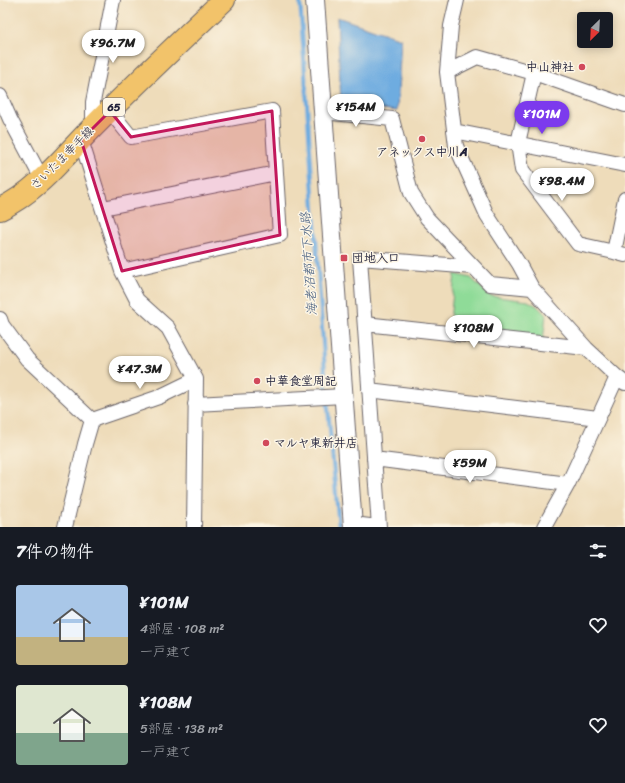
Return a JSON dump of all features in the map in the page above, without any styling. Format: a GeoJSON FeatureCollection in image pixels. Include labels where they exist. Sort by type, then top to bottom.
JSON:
{"type":"FeatureCollection","features":[{"type":"Feature","properties":{"kind":"main road","name":"さいたま幸手線"},"geometry":{"type":"LineString","coordinates":[[0,210],[27,193],[42,179],[224,0]]}},
{"type":"Feature","properties":{"kind":"street"},"geometry":{"type":"LineString","coordinates":[[113,0],[87,134],[103,208],[122,271],[137,300],[168,328],[196,379],[194,527]]}},
{"type":"Feature","properties":{"kind":"street"},"geometry":{"type":"LineString","coordinates":[[315,0],[340,397],[353,525],[379,527],[360,258],[473,267]]}},
{"type":"Feature","properties":{"kind":"street"},"geometry":{"type":"LineString","coordinates":[[457,0],[451,26],[447,72],[456,146],[487,215],[519,264],[532,288],[586,348],[621,380],[598,418],[568,484],[545,527]]}},
{"type":"Feature","properties":{"kind":"street"},"geometry":{"type":"LineString","coordinates":[[447,72],[477,57],[534,73],[625,105]]}},
{"type":"Feature","properties":{"kind":"street"},"geometry":{"type":"LineString","coordinates":[[534,73],[518,144],[522,170],[578,244],[620,254],[625,199]]}},
{"type":"Feature","properties":{"kind":"street"},"geometry":{"type":"LineString","coordinates":[[0,96],[10,119],[42,179]]}},
{"type":"Feature","properties":{"kind":"street"},"geometry":{"type":"LineString","coordinates":[[110,111],[131,137],[272,111],[280,235],[122,271]]}},
{"type":"Feature","properties":{"kind":"street"},"geometry":{"type":"LineString","coordinates":[[323,112],[392,119],[411,193],[427,218],[490,284],[532,288]]}},
{"type":"Feature","properties":{"kind":"street"},"geometry":{"type":"LineString","coordinates":[[454,131],[625,165]]}},
{"type":"Feature","properties":{"kind":"street"},"geometry":{"type":"LineString","coordinates":[[103,208],[276,173]]}},
{"type":"Feature","properties":{"kind":"street"},"geometry":{"type":"LineString","coordinates":[[1,324],[27,359],[92,420]]}},
{"type":"Feature","properties":{"kind":"street"},"geometry":{"type":"LineString","coordinates":[[365,324],[586,348]]}},
{"type":"Feature","properties":{"kind":"street"},"geometry":{"type":"LineString","coordinates":[[92,420],[159,397],[196,379]]}},
{"type":"Feature","properties":{"kind":"street"},"geometry":{"type":"LineString","coordinates":[[369,390],[598,418]]}},
{"type":"Feature","properties":{"kind":"street"},"geometry":{"type":"LineString","coordinates":[[196,404],[340,397]]}},
{"type":"Feature","properties":{"kind":"street"},"geometry":{"type":"LineString","coordinates":[[65,527],[92,420]]}},
{"type":"Feature","properties":{"kind":"street"},"geometry":{"type":"LineString","coordinates":[[374,459],[568,484]]}},
{"type":"Feature","properties":{"kind":"highlighted area"},"geometry":{"type":"Polygon","coordinates":[[[110,111],[131,137],[272,111],[280,235],[122,271],[81,140],[110,111]]]}},
{"type":"Feature","properties":{"kind":"green space"},"geometry":{"type":"Polygon","coordinates":[[[455,274],[471,278],[490,296],[528,301],[537,306],[546,315],[543,341],[449,330],[455,274]]]}},
{"type":"Feature","properties":{"kind":"water"},"geometry":{"type":"Polygon","coordinates":[[[337,17],[401,39],[397,111],[341,104],[337,17]]]}},
{"type":"Feature","properties":{"kind":"waterway","name":"海老沼都市下水路"},"geometry":{"type":"LineString","coordinates":[[300,0],[326,387],[339,527]]}},
{"type":"Feature","properties":{"kind":"place","name":"中山神社"},"geometry":{"type":"Point","coordinates":[582,67]}},
{"type":"Feature","properties":{"kind":"place","name":"アネックス中川A"},"geometry":{"type":"Point","coordinates":[422,139]}},
{"type":"Feature","properties":{"kind":"place","name":"団地入口"},"geometry":{"type":"Point","coordinates":[344,258]}},
{"type":"Feature","properties":{"kind":"place","name":"中華食堂周記"},"geometry":{"type":"Point","coordinates":[257,381]}},
{"type":"Feature","properties":{"kind":"place","name":"マルヤ東新井店"},"geometry":{"type":"Point","coordinates":[266,443]}}]}
